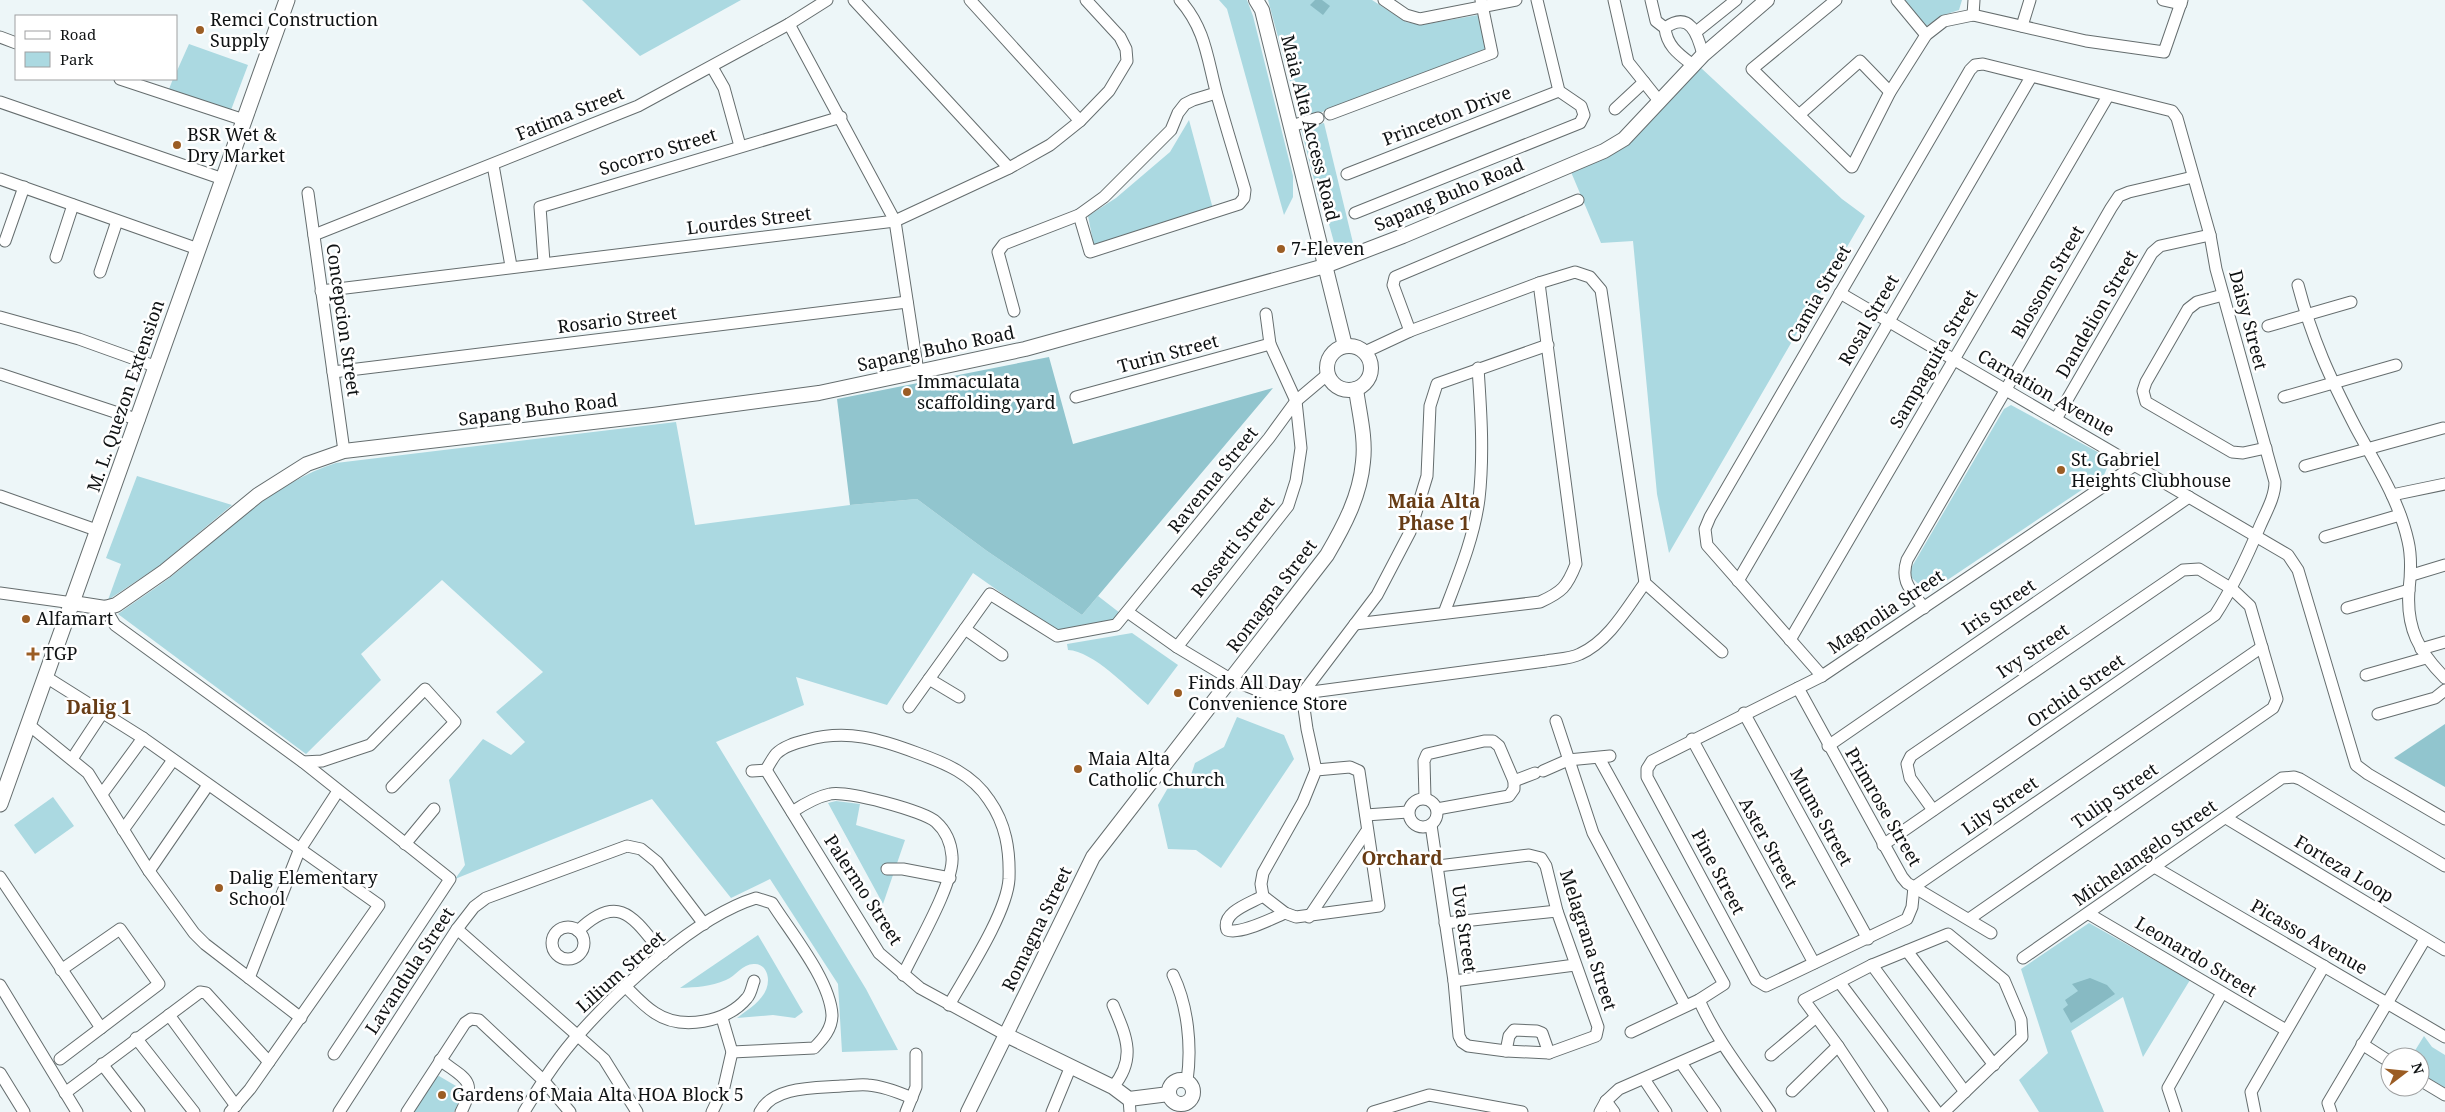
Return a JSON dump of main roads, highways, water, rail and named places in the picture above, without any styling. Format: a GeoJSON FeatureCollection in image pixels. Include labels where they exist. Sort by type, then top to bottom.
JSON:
{"type":"FeatureCollection","features":[{"type":"Feature","properties":{"kind":"main road","name":"M. L. Quezon Extension"},"geometry":{"type":"LineString","coordinates":[[0,804],[139,420],[156,367],[287,0]]}},
{"type":"Feature","properties":{"kind":"place","name":"Remci Construction Supply"},"geometry":{"type":"Point","coordinates":[200,30]}},
{"type":"Feature","properties":{"kind":"place","name":"BSR Wet & Dry Market"},"geometry":{"type":"Point","coordinates":[177,145]}},
{"type":"Feature","properties":{"kind":"place","name":"7-Eleven"},"geometry":{"type":"Point","coordinates":[1281,249]}},
{"type":"Feature","properties":{"kind":"place","name":"Immaculata scaffolding yard"},"geometry":{"type":"Point","coordinates":[907,392]}},
{"type":"Feature","properties":{"kind":"place","name":"St. Gabriel Heights Clubhouse"},"geometry":{"type":"Point","coordinates":[2061,470]}},
{"type":"Feature","properties":{"kind":"place","name":"Alfamart"},"geometry":{"type":"Point","coordinates":[26,619]}},
{"type":"Feature","properties":{"kind":"place","name":"TGP"},"geometry":{"type":"Point","coordinates":[33,654]}},
{"type":"Feature","properties":{"kind":"place","name":"Finds All Day Convenience Store"},"geometry":{"type":"Point","coordinates":[1178,693]}},
{"type":"Feature","properties":{"kind":"place","name":"Maia Alta Catholic Church"},"geometry":{"type":"Point","coordinates":[1078,769]}},
{"type":"Feature","properties":{"kind":"place","name":"Dalig Elementary School"},"geometry":{"type":"Point","coordinates":[219,888]}},
{"type":"Feature","properties":{"kind":"place","name":"Gardens of Maia Alta HOA Block 5"},"geometry":{"type":"Point","coordinates":[442,1095]}},
{"type":"Feature","properties":{"kind":"district","name":"Maia Alta Phase 1"},"geometry":{"type":"Point","coordinates":[1434,512]}},
{"type":"Feature","properties":{"kind":"district","name":"Dalig 1"},"geometry":{"type":"Point","coordinates":[99,707]}},
{"type":"Feature","properties":{"kind":"district","name":"Orchard"},"geometry":{"type":"Point","coordinates":[1402,858]}}]}
